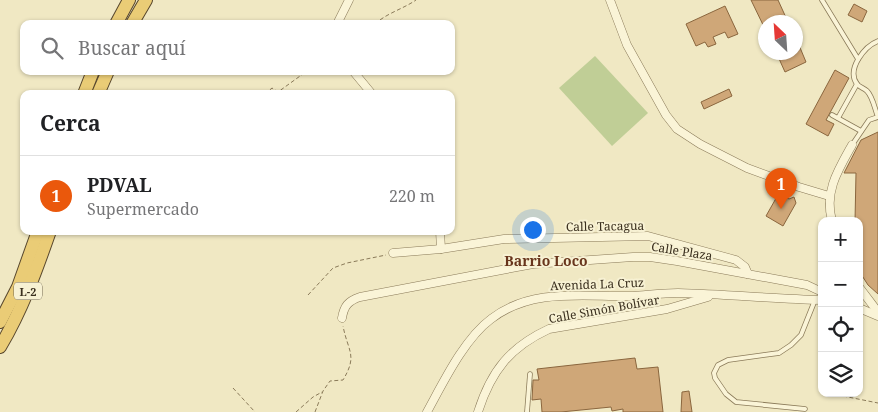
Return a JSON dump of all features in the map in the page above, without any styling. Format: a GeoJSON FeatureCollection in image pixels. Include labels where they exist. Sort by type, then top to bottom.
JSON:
{"type":"FeatureCollection","features":[{"type":"Feature","properties":{"kind":"highway"},"geometry":{"type":"LineString","coordinates":[[118,20],[129,0]]}},
{"type":"Feature","properties":{"kind":"highway"},"geometry":{"type":"LineString","coordinates":[[134,20],[146,0]]}},
{"type":"Feature","properties":{"kind":"highway"},"geometry":{"type":"LineString","coordinates":[[86,90],[91,75]]}},
{"type":"Feature","properties":{"kind":"highway"},"geometry":{"type":"LineString","coordinates":[[100,90],[106,75]]}},
{"type":"Feature","properties":{"kind":"highway","name":"L-2"},"geometry":{"type":"LineString","coordinates":[[0,322],[18,287],[37,235]]}},
{"type":"Feature","properties":{"kind":"highway","name":"L-2"},"geometry":{"type":"LineString","coordinates":[[0,347],[10,331],[28,291],[49,235]]}},
{"type":"Feature","properties":{"kind":"street"},"geometry":{"type":"LineString","coordinates":[[339,20],[349,0]]}},
{"type":"Feature","properties":{"kind":"street"},"geometry":{"type":"LineString","coordinates":[[610,0],[627,45],[666,115],[677,128],[700,144],[747,168],[799,188],[829,196]]}},
{"type":"Feature","properties":{"kind":"street"},"geometry":{"type":"LineString","coordinates":[[356,75],[369,90]]}},
{"type":"Feature","properties":{"kind":"street"},"geometry":{"type":"LineString","coordinates":[[832,217],[829,196],[834,176],[852,145]]}},
{"type":"Feature","properties":{"kind":"street"},"geometry":{"type":"LineString","coordinates":[[440,235],[441,249]]}},
{"type":"Feature","properties":{"kind":"street","name":"Calle Tacagua"},"geometry":{"type":"LineString","coordinates":[[393,252],[441,249],[504,239],[648,236],[736,260],[745,266],[748,274]]}},
{"type":"Feature","properties":{"kind":"street","name":"Calle Plaza"},"geometry":{"type":"LineString","coordinates":[[342,318],[344,306],[360,297],[533,264],[605,258],[650,256],[807,285],[818,290]]}},
{"type":"Feature","properties":{"kind":"street","name":"Avenida La Cruz"},"geometry":{"type":"LineString","coordinates":[[427,412],[444,380],[476,332],[506,309],[522,301],[535,298],[581,295],[633,296],[661,293],[818,300]]}},
{"type":"Feature","properties":{"kind":"street"},"geometry":{"type":"LineString","coordinates":[[863,293],[878,314]]}},
{"type":"Feature","properties":{"kind":"street","name":"Calle Simón Bolívar"},"geometry":{"type":"LineString","coordinates":[[478,412],[490,382],[508,355],[526,340],[549,329],[667,309],[714,295]]}},
{"type":"Feature","properties":{"kind":"street"},"geometry":{"type":"LineString","coordinates":[[863,309],[878,314]]}},
{"type":"Feature","properties":{"kind":"lane"},"geometry":{"type":"LineString","coordinates":[[822,0],[858,59]]}},
{"type":"Feature","properties":{"kind":"lane"},"geometry":{"type":"LineString","coordinates":[[852,145],[869,120],[878,117],[867,91],[857,84],[854,77],[858,59],[866,49],[878,42]]}},
{"type":"Feature","properties":{"kind":"lane"},"geometry":{"type":"LineString","coordinates":[[838,118],[857,84]]}},
{"type":"Feature","properties":{"kind":"lane"},"geometry":{"type":"LineString","coordinates":[[832,115],[861,131]]}},
{"type":"Feature","properties":{"kind":"lane"},"geometry":{"type":"LineString","coordinates":[[805,409],[736,402],[726,394],[715,378],[714,373],[718,365],[728,360],[779,353],[792,345],[801,335],[818,300]]}},
{"type":"Feature","properties":{"kind":"lane"},"geometry":{"type":"LineString","coordinates":[[527,412],[530,374]]}},
{"type":"Feature","properties":{"kind":"path"},"geometry":{"type":"LineString","coordinates":[[381,20],[416,0]]}},
{"type":"Feature","properties":{"kind":"path"},"geometry":{"type":"LineString","coordinates":[[281,90],[301,75]]}},
{"type":"Feature","properties":{"kind":"path"},"geometry":{"type":"LineString","coordinates":[[308,295],[333,268],[347,263],[380,258],[393,252]]}},
{"type":"Feature","properties":{"kind":"path"},"geometry":{"type":"LineString","coordinates":[[315,412],[323,391],[330,381],[343,380],[351,368],[352,356],[342,318]]}},
{"type":"Feature","properties":{"kind":"path"},"geometry":{"type":"LineString","coordinates":[[233,388],[255,412]]}},
{"type":"Feature","properties":{"kind":"path"},"geometry":{"type":"LineString","coordinates":[[296,412],[323,391]]}},
{"type":"Feature","properties":{"kind":"path"},"geometry":{"type":"LineString","coordinates":[[848,397],[878,403]]}},
{"type":"Feature","properties":{"kind":"green space"},"geometry":{"type":"Polygon","coordinates":[[[595,56],[648,113],[612,146],[559,88],[595,56]]]}},
{"type":"Feature","properties":{"kind":"building"},"geometry":{"type":"Polygon","coordinates":[[[751,0],[778,0],[785,15],[758,15],[751,0]]]}},
{"type":"Feature","properties":{"kind":"building"},"geometry":{"type":"Polygon","coordinates":[[[854,4],[867,11],[862,22],[848,15],[854,4]]]}},
{"type":"Feature","properties":{"kind":"building"},"geometry":{"type":"Polygon","coordinates":[[[725,6],[738,34],[728,38],[725,32],[713,37],[716,44],[708,47],[705,42],[696,46],[686,24],[725,6]]]}},
{"type":"Feature","properties":{"kind":"building"},"geometry":{"type":"Polygon","coordinates":[[[803,55],[806,62],[785,72],[780,60],[803,60],[803,55]]]}},
{"type":"Feature","properties":{"kind":"building"},"geometry":{"type":"Polygon","coordinates":[[[835,70],[849,78],[826,120],[834,124],[828,136],[806,124],[835,70]]]}},
{"type":"Feature","properties":{"kind":"building"},"geometry":{"type":"Polygon","coordinates":[[[729,89],[732,96],[704,109],[701,102],[729,89]]]}},
{"type":"Feature","properties":{"kind":"building"},"geometry":{"type":"Polygon","coordinates":[[[878,132],[878,294],[863,277],[863,217],[855,217],[856,173],[844,173],[861,140],[878,132]]]}},
{"type":"Feature","properties":{"kind":"building"},"geometry":{"type":"Polygon","coordinates":[[[779,193],[789,199],[794,197],[796,203],[783,226],[766,216],[779,193]]]}},
{"type":"Feature","properties":{"kind":"building"},"geometry":{"type":"Polygon","coordinates":[[[635,358],[637,369],[658,367],[663,412],[623,412],[623,409],[612,411],[611,407],[542,412],[541,399],[532,400],[533,380],[539,380],[537,369],[635,358]]]}},
{"type":"Feature","properties":{"kind":"building"},"geometry":{"type":"Polygon","coordinates":[[[689,391],[692,412],[681,412],[682,392],[689,391]]]}},
{"type":"Feature","properties":{"kind":"place","name":"PDVAL"},"geometry":{"type":"Point","coordinates":[781,209]}},
{"type":"Feature","properties":{"kind":"district","name":"Barrio Loco"},"geometry":{"type":"Point","coordinates":[546,260]}}]}
